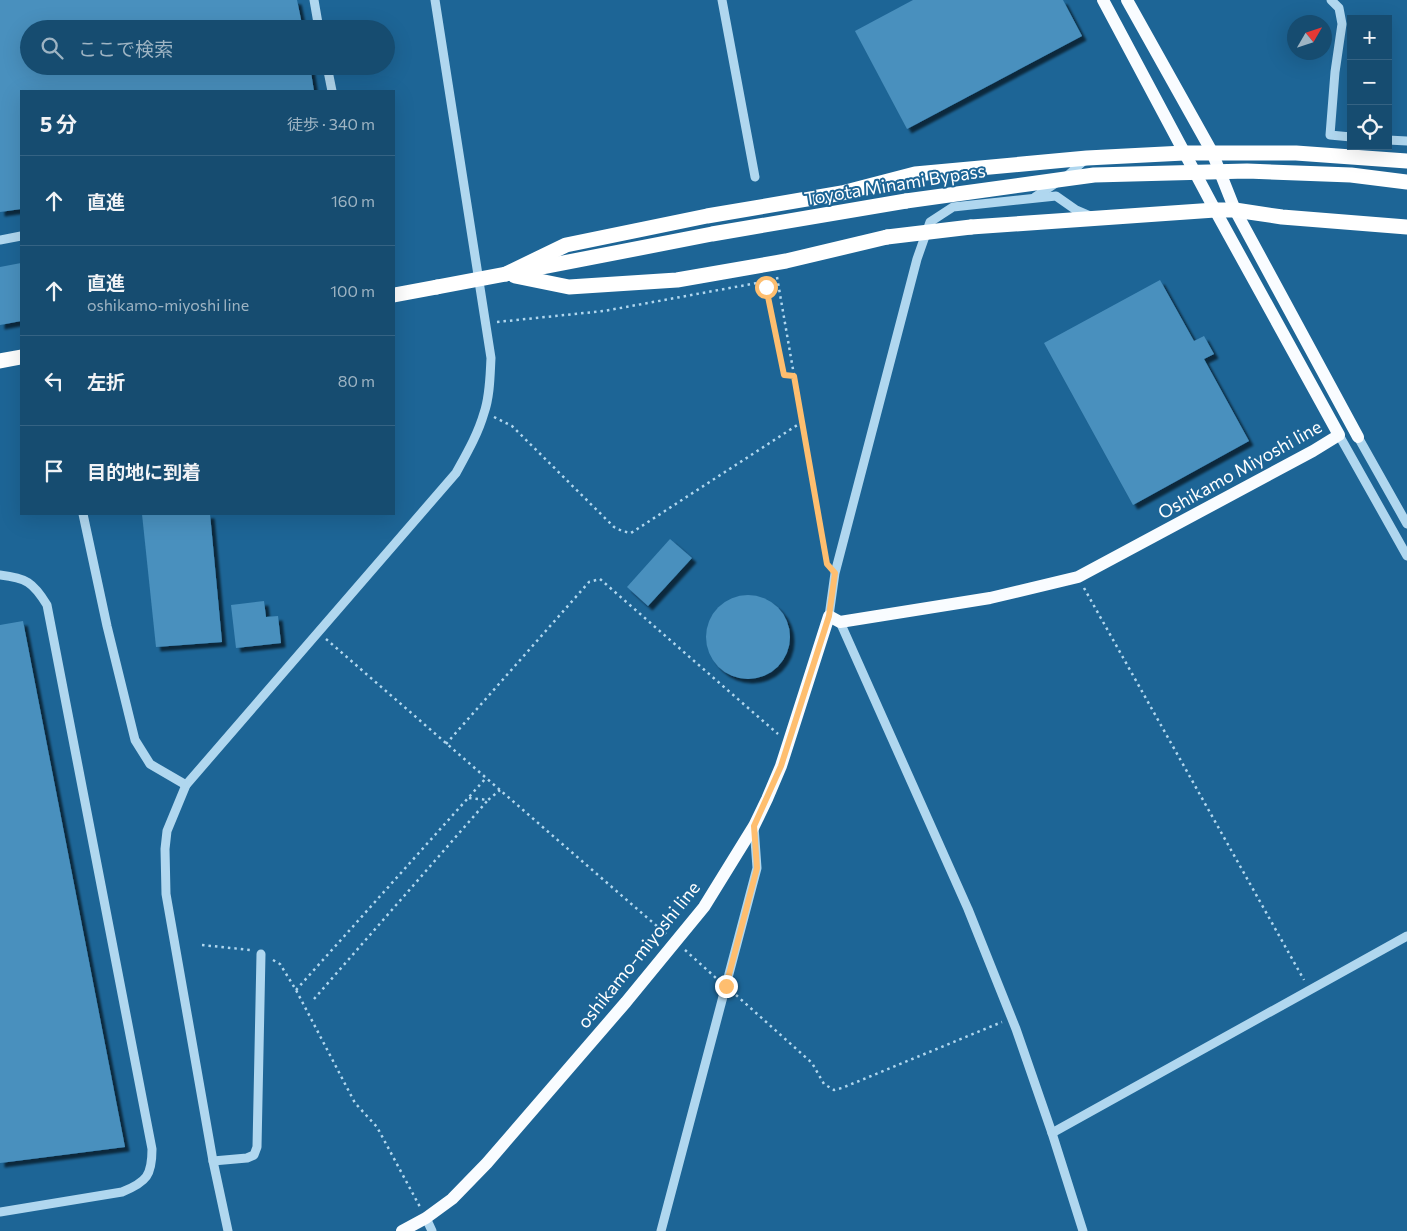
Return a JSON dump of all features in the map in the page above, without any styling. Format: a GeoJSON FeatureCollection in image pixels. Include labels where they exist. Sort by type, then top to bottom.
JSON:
{"type":"FeatureCollection","features":[{"type":"Feature","properties":{"kind":"highway"},"geometry":{"type":"LineString","coordinates":[[506,274],[566,245],[706,216],[842,192],[915,174],[1087,158],[1212,152],[1233,154],[1296,153],[1407,161]]}},
{"type":"Feature","properties":{"kind":"highway","name":"Toyota Minami Bypass"},"geometry":{"type":"LineString","coordinates":[[395,294],[712,234],[906,201],[1094,175],[1247,171],[1351,175],[1407,182]]}},
{"type":"Feature","properties":{"kind":"highway"},"geometry":{"type":"LineString","coordinates":[[506,274],[569,287],[677,280],[786,261],[887,237],[971,227],[1215,210],[1234,210],[1282,217],[1407,227]]}},
{"type":"Feature","properties":{"kind":"highway"},"geometry":{"type":"LineString","coordinates":[[0,361],[20,357]]}},
{"type":"Feature","properties":{"kind":"main road","name":"Oshikamo Miyoshi line"},"geometry":{"type":"LineString","coordinates":[[835,619],[990,598],[1078,577],[1313,451],[1339,435],[1184,153],[1103,0]]}},
{"type":"Feature","properties":{"kind":"main road"},"geometry":{"type":"LineString","coordinates":[[1127,0],[1212,152],[1234,210],[1358,437]]}},
{"type":"Feature","properties":{"kind":"main road","name":"oshikamo-miyoshi line"},"geometry":{"type":"LineString","coordinates":[[402,1231],[426,1218],[452,1199],[487,1163],[626,1002],[704,908],[754,826],[774,782],[835,619]]}},
{"type":"Feature","properties":{"kind":"street"},"geometry":{"type":"LineString","coordinates":[[314,0],[318,20]]}},
{"type":"Feature","properties":{"kind":"street"},"geometry":{"type":"LineString","coordinates":[[228,1231],[213,1161],[166,894],[165,849],[167,831],[186,784],[456,473],[473,442],[485,412],[491,358],[435,0]]}},
{"type":"Feature","properties":{"kind":"street"},"geometry":{"type":"LineString","coordinates":[[722,0],[756,177]]}},
{"type":"Feature","properties":{"kind":"street"},"geometry":{"type":"LineString","coordinates":[[1331,0],[1339,8],[1342,24],[1334,72],[1330,135],[1347,136]]}},
{"type":"Feature","properties":{"kind":"street"},"geometry":{"type":"LineString","coordinates":[[329,75],[332,90]]}},
{"type":"Feature","properties":{"kind":"street"},"geometry":{"type":"LineString","coordinates":[[1392,140],[1407,141]]}},
{"type":"Feature","properties":{"kind":"street"},"geometry":{"type":"LineString","coordinates":[[1034,198],[1068,175],[1087,158]]}},
{"type":"Feature","properties":{"kind":"street"},"geometry":{"type":"LineString","coordinates":[[1083,1231],[1016,1029],[1010,1019],[968,909],[835,619],[835,573],[917,259],[930,222],[953,207],[1056,196],[1076,210],[1094,218]]}},
{"type":"Feature","properties":{"kind":"street"},"geometry":{"type":"LineString","coordinates":[[0,240],[20,236]]}},
{"type":"Feature","properties":{"kind":"street"},"geometry":{"type":"LineString","coordinates":[[1339,435],[1407,556]]}},
{"type":"Feature","properties":{"kind":"street"},"geometry":{"type":"LineString","coordinates":[[1358,437],[1407,524]]}},
{"type":"Feature","properties":{"kind":"street"},"geometry":{"type":"LineString","coordinates":[[83,515],[107,626],[135,740],[150,764],[186,784]]}},
{"type":"Feature","properties":{"kind":"street"},"geometry":{"type":"LineString","coordinates":[[0,575],[20,578],[38,591],[47,605],[152,1149],[152,1167],[140,1184],[122,1192],[0,1212]]}},
{"type":"Feature","properties":{"kind":"street"},"geometry":{"type":"LineString","coordinates":[[661,1231],[757,868],[754,826]]}},
{"type":"Feature","properties":{"kind":"street"},"geometry":{"type":"LineString","coordinates":[[1052,1133],[1407,936]]}},
{"type":"Feature","properties":{"kind":"street"},"geometry":{"type":"LineString","coordinates":[[213,1161],[247,1158],[254,1155],[257,1147],[261,954]]}},
{"type":"Feature","properties":{"kind":"street"},"geometry":{"type":"LineString","coordinates":[[426,1218],[432,1231]]}},
{"type":"Feature","properties":{"kind":"path"},"geometry":{"type":"LineString","coordinates":[[776,273],[827,564],[835,573]]}},
{"type":"Feature","properties":{"kind":"path"},"geometry":{"type":"LineString","coordinates":[[485,323],[604,311],[757,283],[766,287],[784,375],[794,376]]}},
{"type":"Feature","properties":{"kind":"path"},"geometry":{"type":"LineString","coordinates":[[485,412],[512,426],[614,527],[631,533],[802,422]]}},
{"type":"Feature","properties":{"kind":"path"},"geometry":{"type":"LineString","coordinates":[[1078,577],[1310,990]]}},
{"type":"Feature","properties":{"kind":"path"},"geometry":{"type":"LineString","coordinates":[[446,744],[589,582],[600,579],[788,743]]}},
{"type":"Feature","properties":{"kind":"path"},"geometry":{"type":"LineString","coordinates":[[317,632],[726,986],[812,1063],[824,1084],[834,1090],[1010,1019]]}},
{"type":"Feature","properties":{"kind":"path"},"geometry":{"type":"LineString","coordinates":[[296,990],[486,778]]}},
{"type":"Feature","properties":{"kind":"path"},"geometry":{"type":"LineString","coordinates":[[314,999],[488,800],[500,790]]}},
{"type":"Feature","properties":{"kind":"path"},"geometry":{"type":"LineString","coordinates":[[469,798],[488,800]]}},
{"type":"Feature","properties":{"kind":"path"},"geometry":{"type":"LineString","coordinates":[[202,945],[253,950],[280,964],[296,990],[355,1103],[377,1127],[426,1218]]}},
{"type":"Feature","properties":{"kind":"building"},"geometry":{"type":"Polygon","coordinates":[[[0,0],[297,0],[301,20],[20,20],[20,75],[311,75],[314,90],[20,90],[20,209],[0,212],[0,0]]]}},
{"type":"Feature","properties":{"kind":"building"},"geometry":{"type":"Polygon","coordinates":[[[913,0],[1063,0],[1082,36],[907,129],[855,31],[913,0]]]}},
{"type":"Feature","properties":{"kind":"building"},"geometry":{"type":"Polygon","coordinates":[[[20,263],[20,321],[0,325],[0,267],[20,263]]]}},
{"type":"Feature","properties":{"kind":"building"},"geometry":{"type":"Polygon","coordinates":[[[1160,280],[1194,341],[1204,336],[1214,354],[1204,359],[1249,441],[1133,505],[1044,343],[1160,280]]]}},
{"type":"Feature","properties":{"kind":"building"},"geometry":{"type":"Polygon","coordinates":[[[142,515],[210,515],[222,642],[156,647],[142,515]]]}},
{"type":"Feature","properties":{"kind":"building"},"geometry":{"type":"Polygon","coordinates":[[[670,539],[692,558],[648,606],[627,587],[670,539]]]}},
{"type":"Feature","properties":{"kind":"building"},"geometry":{"type":"Polygon","coordinates":[[[740,595],[756,595],[772,602],[783,613],[790,629],[787,653],[778,667],[772,672],[756,679],[740,679],[724,672],[713,661],[706,645],[706,629],[713,613],[724,602],[740,595]]]}},
{"type":"Feature","properties":{"kind":"building"},"geometry":{"type":"Polygon","coordinates":[[[264,601],[266,617],[278,616],[281,643],[236,648],[231,605],[264,601]]]}},
{"type":"Feature","properties":{"kind":"building"},"geometry":{"type":"Polygon","coordinates":[[[23,621],[125,1147],[0,1163],[0,625],[23,621]]]}},
{"type":"Feature","properties":{"kind":"route"},"geometry":{"type":"LineString","coordinates":[[726,986],[757,868],[754,826],[781,766],[829,616],[835,573],[827,564],[794,376],[784,375],[766,287]]}}]}
